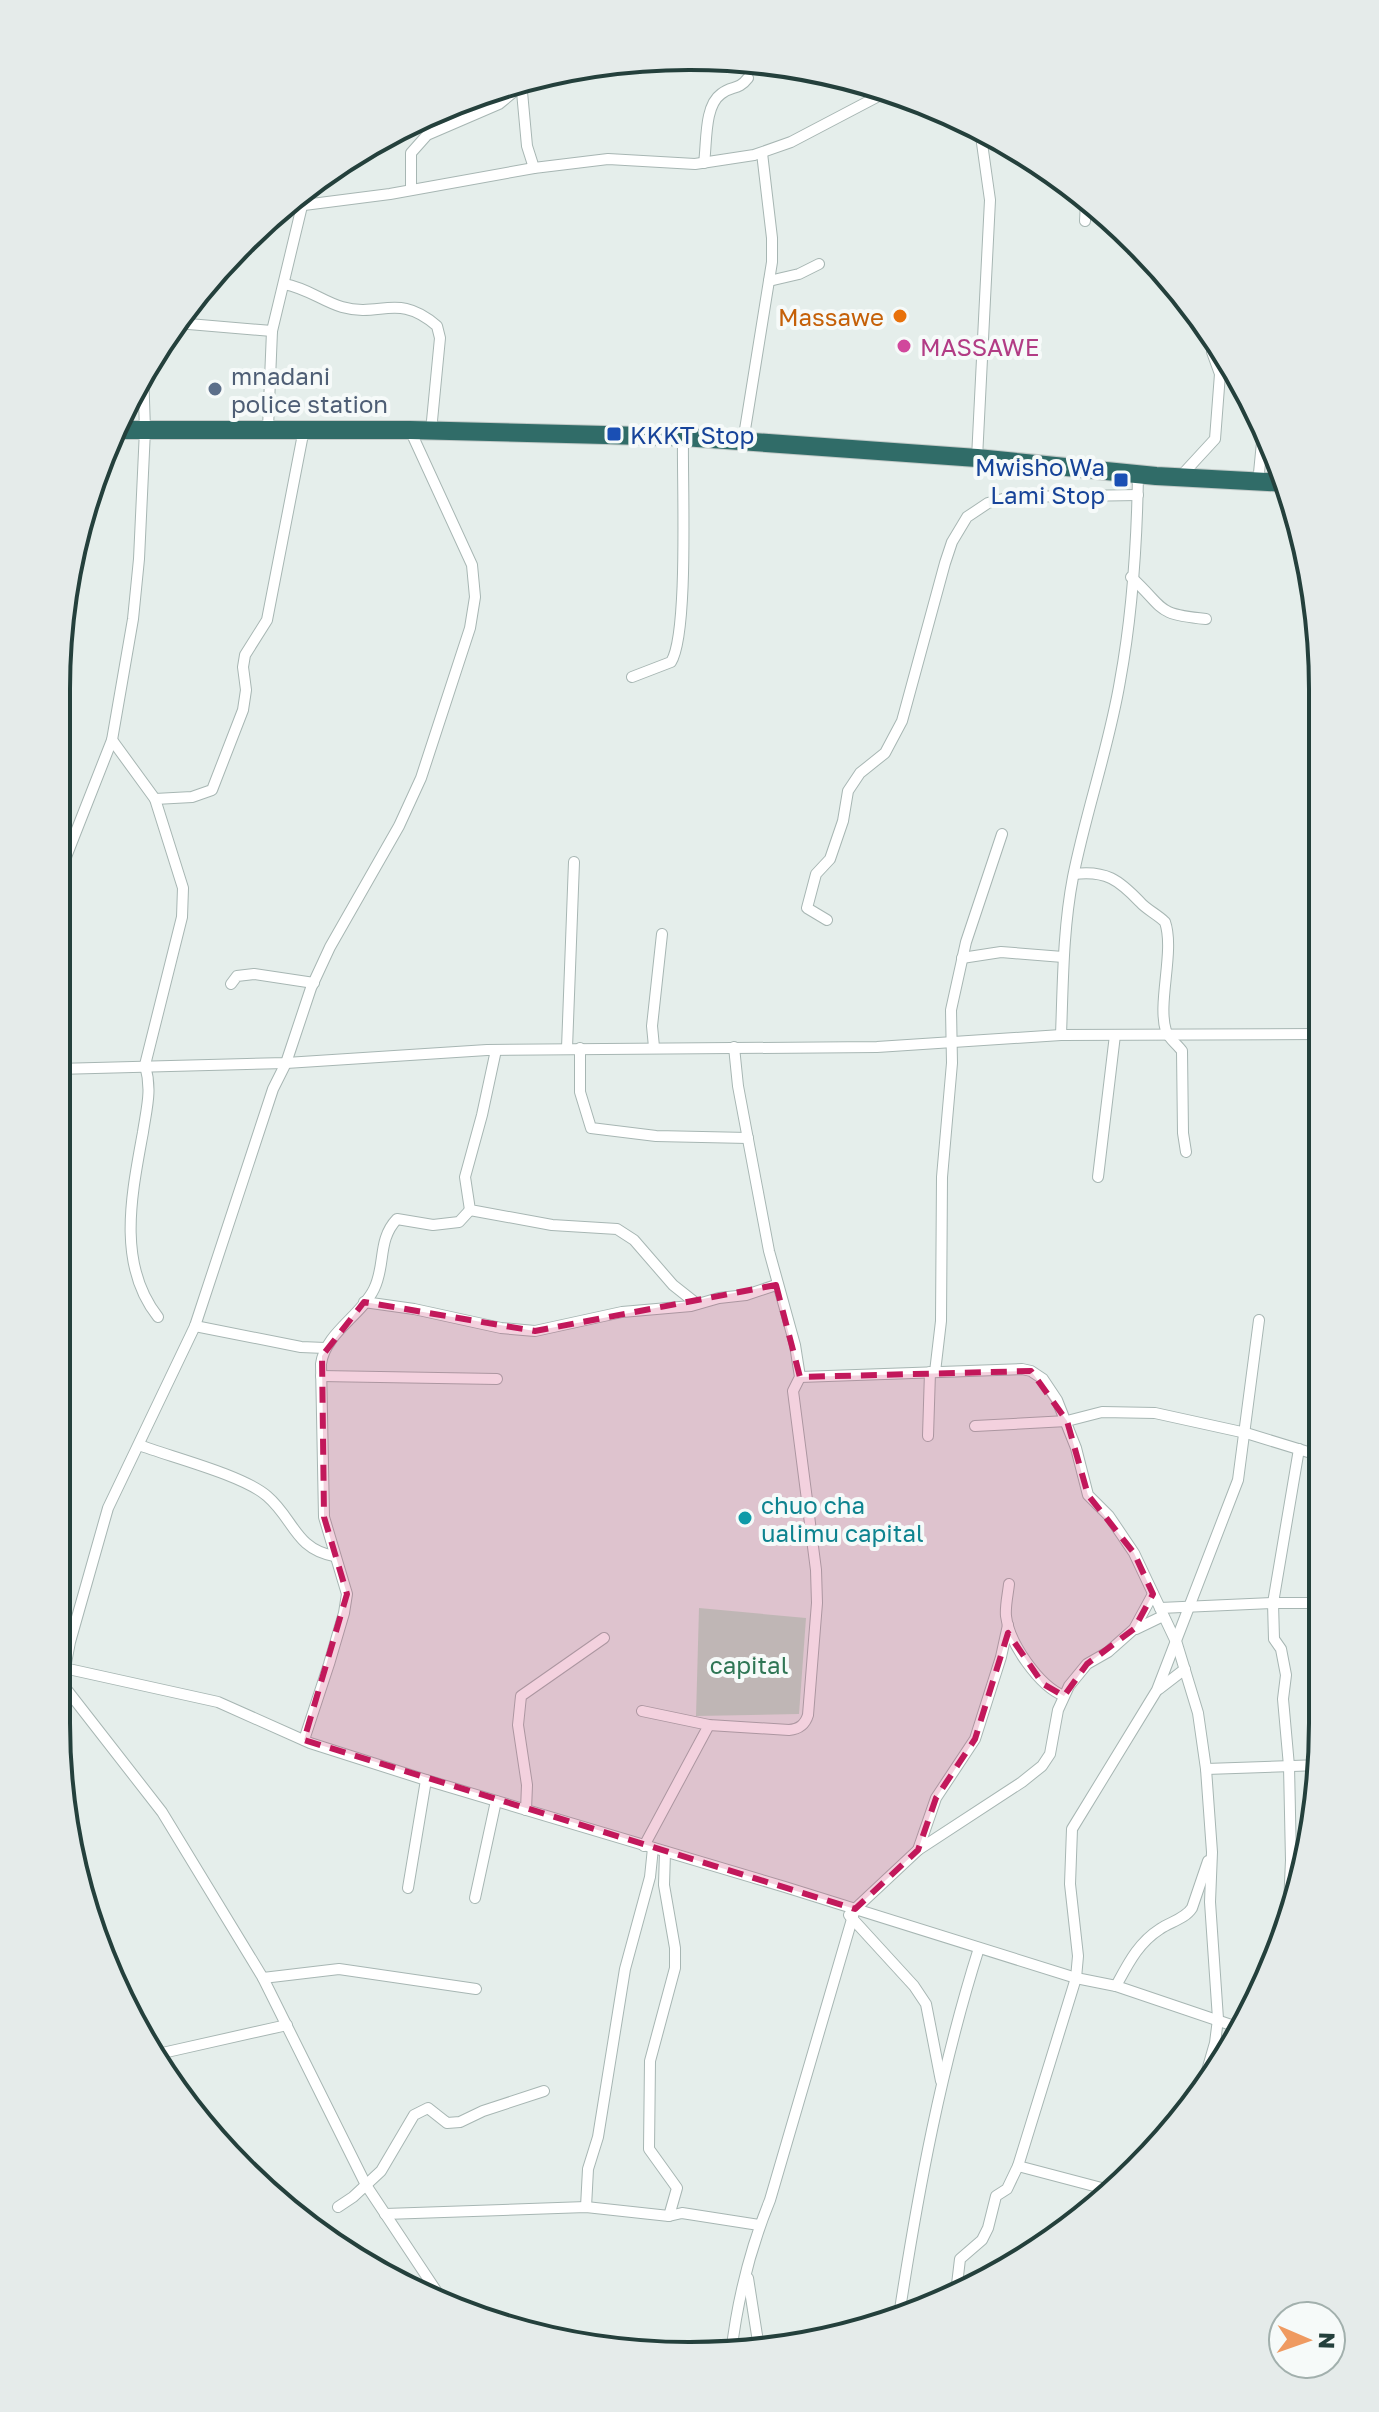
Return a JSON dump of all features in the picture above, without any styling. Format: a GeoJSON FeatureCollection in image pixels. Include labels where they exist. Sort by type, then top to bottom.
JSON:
{"type":"FeatureCollection","features":[{"type":"Feature","properties":{"kind":"highway"},"geometry":{"type":"LineString","coordinates":[[127,430],[268,428],[683,437],[1273,483]]}},
{"type":"Feature","properties":{"kind":"street"},"geometry":{"type":"LineString","coordinates":[[704,163],[712,105],[722,92],[739,88],[748,78]]}},
{"type":"Feature","properties":{"kind":"street"},"geometry":{"type":"LineString","coordinates":[[522,93],[527,146],[534,168]]}},
{"type":"Feature","properties":{"kind":"street"},"geometry":{"type":"LineString","coordinates":[[268,428],[272,331],[304,205],[608,159],[704,163],[762,153],[791,142],[874,98]]}},
{"type":"Feature","properties":{"kind":"street"},"geometry":{"type":"LineString","coordinates":[[411,190],[411,153],[427,135],[499,104],[504,99]]}},
{"type":"Feature","properties":{"kind":"street"},"geometry":{"type":"LineString","coordinates":[[977,458],[990,200],[982,144]]}},
{"type":"Feature","properties":{"kind":"street"},"geometry":{"type":"LineString","coordinates":[[743,442],[769,281],[772,238],[762,153]]}},
{"type":"Feature","properties":{"kind":"street"},"geometry":{"type":"LineString","coordinates":[[1085,213],[1085,221]]}},
{"type":"Feature","properties":{"kind":"street"},"geometry":{"type":"LineString","coordinates":[[769,281],[799,274],[819,264]]}},
{"type":"Feature","properties":{"kind":"street"},"geometry":{"type":"LineString","coordinates":[[284,284],[299,287],[345,308],[414,309],[437,326],[440,338],[431,431]]}},
{"type":"Feature","properties":{"kind":"street"},"geometry":{"type":"LineString","coordinates":[[189,324],[272,331]]}},
{"type":"Feature","properties":{"kind":"street"},"geometry":{"type":"LineString","coordinates":[[1180,477],[1215,439],[1220,374],[1216,364]]}},
{"type":"Feature","properties":{"kind":"street"},"geometry":{"type":"LineString","coordinates":[[70,847],[112,740],[133,619],[139,559],[144,397]]}},
{"type":"Feature","properties":{"kind":"street"},"geometry":{"type":"LineString","coordinates":[[155,799],[192,797],[212,790],[240,721],[246,690],[245,655],[267,620],[304,429]]}},
{"type":"Feature","properties":{"kind":"street"},"geometry":{"type":"LineString","coordinates":[[70,1644],[108,1508],[195,1326],[273,1089],[286,1063],[314,983],[330,947],[399,826],[421,778],[470,628],[475,597],[472,565],[410,430]]}},
{"type":"Feature","properties":{"kind":"street"},"geometry":{"type":"LineString","coordinates":[[632,677],[671,662],[678,648],[683,437]]}},
{"type":"Feature","properties":{"kind":"street"},"geometry":{"type":"LineString","coordinates":[[1258,483],[1261,450]]}},
{"type":"Feature","properties":{"kind":"street"},"geometry":{"type":"LineString","coordinates":[[1061,1035],[1063,957],[1074,874],[1120,682],[1138,474]]}},
{"type":"Feature","properties":{"kind":"street"},"geometry":{"type":"LineString","coordinates":[[827,920],[807,908],[816,874],[830,859],[843,821],[848,791],[860,773],[885,753],[902,721],[945,563],[958,529],[974,511],[1010,497],[1138,495]]}},
{"type":"Feature","properties":{"kind":"street"},"geometry":{"type":"LineString","coordinates":[[1131,577],[1163,610],[1182,617],[1206,619]]}},
{"type":"Feature","properties":{"kind":"street"},"geometry":{"type":"LineString","coordinates":[[112,740],[155,799],[183,888],[182,917],[145,1065],[151,1085],[132,1194],[131,1260],[144,1299],[158,1317]]}},
{"type":"Feature","properties":{"kind":"street"},"geometry":{"type":"LineString","coordinates":[[928,1436],[932,1372],[941,1321],[942,1177],[952,1043],[951,1010],[962,958],[1002,834]]}},
{"type":"Feature","properties":{"kind":"street"},"geometry":{"type":"LineString","coordinates":[[567,1048],[574,862]]}},
{"type":"Feature","properties":{"kind":"street"},"geometry":{"type":"LineString","coordinates":[[1074,874],[1102,875],[1122,883],[1165,922],[1167,978],[1164,1019],[1167,1035],[1182,1051],[1186,1152]]}},
{"type":"Feature","properties":{"kind":"street"},"geometry":{"type":"LineString","coordinates":[[654,1047],[652,1026],[662,934]]}},
{"type":"Feature","properties":{"kind":"street"},"geometry":{"type":"LineString","coordinates":[[962,958],[994,952],[1063,957]]}},
{"type":"Feature","properties":{"kind":"street"},"geometry":{"type":"LineString","coordinates":[[231,984],[237,976],[254,974],[314,983]]}},
{"type":"Feature","properties":{"kind":"street"},"geometry":{"type":"LineString","coordinates":[[70,1068],[286,1063],[567,1048],[888,1047],[1061,1035],[1309,1035]]}},
{"type":"Feature","properties":{"kind":"street"},"geometry":{"type":"LineString","coordinates":[[1098,1177],[1115,1035]]}},
{"type":"Feature","properties":{"kind":"street"},"geometry":{"type":"LineString","coordinates":[[642,1711],[709,1725],[789,1730],[805,1723],[808,1715],[817,1592],[813,1536],[793,1391],[800,1377],[795,1345],[776,1285],[734,1047]]}},
{"type":"Feature","properties":{"kind":"street"},"geometry":{"type":"LineString","coordinates":[[580,1048],[580,1092],[591,1128],[656,1136],[748,1138]]}},
{"type":"Feature","properties":{"kind":"street"},"geometry":{"type":"LineString","coordinates":[[470,1210],[465,1177],[496,1050]]}},
{"type":"Feature","properties":{"kind":"street"},"geometry":{"type":"LineString","coordinates":[[304,1740],[346,1604],[345,1587],[324,1517],[321,1376],[325,1348],[375,1288],[384,1236],[397,1219],[433,1225],[459,1222],[470,1210]]}},
{"type":"Feature","properties":{"kind":"street"},"geometry":{"type":"LineString","coordinates":[[470,1210],[552,1225],[617,1229],[634,1240],[673,1285],[697,1304]]}},
{"type":"Feature","properties":{"kind":"street"},"geometry":{"type":"LineString","coordinates":[[364,1302],[535,1331],[635,1310],[746,1295],[776,1285]]}},
{"type":"Feature","properties":{"kind":"street"},"geometry":{"type":"LineString","coordinates":[[956,2281],[960,2259],[982,2240],[991,2220],[996,2196],[1007,2189],[1018,2166],[1076,1978],[1078,1956],[1070,1884],[1072,1829],[1157,1690],[1238,1480],[1259,1320]]}},
{"type":"Feature","properties":{"kind":"street"},"geometry":{"type":"LineString","coordinates":[[195,1326],[301,1347],[325,1348]]}},
{"type":"Feature","properties":{"kind":"street"},"geometry":{"type":"LineString","coordinates":[[800,1377],[1031,1371],[1043,1379],[1050,1390],[1067,1421],[1088,1495],[1109,1516],[1134,1553],[1177,1644],[1198,1713],[1212,1852],[1210,1902],[1218,2019],[1211,2057]]}},
{"type":"Feature","properties":{"kind":"street"},"geometry":{"type":"LineString","coordinates":[[321,1376],[497,1379]]}},
{"type":"Feature","properties":{"kind":"street"},"geometry":{"type":"LineString","coordinates":[[975,1426],[1067,1421],[1102,1412],[1155,1413],[1246,1433],[1309,1452]]}},
{"type":"Feature","properties":{"kind":"street"},"geometry":{"type":"LineString","coordinates":[[139,1445],[258,1489],[274,1503],[306,1545],[319,1553],[334,1556]]}},
{"type":"Feature","properties":{"kind":"street"},"geometry":{"type":"LineString","coordinates":[[1290,1872],[1289,1766],[1283,1699],[1285,1663],[1274,1639],[1273,1603],[1299,1449]]}},
{"type":"Feature","properties":{"kind":"street"},"geometry":{"type":"LineString","coordinates":[[1009,1584],[1006,1614],[1014,1642],[1043,1684],[1064,1696]]}},
{"type":"Feature","properties":{"kind":"street"},"geometry":{"type":"LineString","coordinates":[[1134,1629],[1153,1594]]}},
{"type":"Feature","properties":{"kind":"street"},"geometry":{"type":"LineString","coordinates":[[733,2341],[759,2225],[770,2200],[853,1913],[918,1850],[1042,1766],[1050,1754],[1058,1710],[1077,1673],[1134,1629],[1161,1612],[1191,1606],[1309,1603]]}},
{"type":"Feature","properties":{"kind":"street"},"geometry":{"type":"LineString","coordinates":[[918,1850],[936,1798],[975,1739],[993,1686],[1008,1625]]}},
{"type":"Feature","properties":{"kind":"street"},"geometry":{"type":"LineString","coordinates":[[526,1810],[527,1785],[518,1725],[521,1696],[604,1638]]}},
{"type":"Feature","properties":{"kind":"street"},"geometry":{"type":"LineString","coordinates":[[1157,1690],[1185,1669]]}},
{"type":"Feature","properties":{"kind":"street"},"geometry":{"type":"LineString","coordinates":[[70,1677],[218,1702],[304,1740],[426,1780],[839,1904],[853,1913],[1076,1978],[1116,1986],[1230,2024]]}},
{"type":"Feature","properties":{"kind":"street"},"geometry":{"type":"LineString","coordinates":[[70,1688],[162,1812],[263,1978],[366,2185],[433,2286]]}},
{"type":"Feature","properties":{"kind":"street"},"geometry":{"type":"LineString","coordinates":[[586,2207],[588,2169],[598,2137],[625,1969],[650,1877],[649,1847],[709,1725]]}},
{"type":"Feature","properties":{"kind":"street"},"geometry":{"type":"LineString","coordinates":[[1206,1769],[1308,1765]]}},
{"type":"Feature","properties":{"kind":"street"},"geometry":{"type":"LineString","coordinates":[[408,1888],[426,1780]]}},
{"type":"Feature","properties":{"kind":"street"},"geometry":{"type":"LineString","coordinates":[[475,1898],[496,1801]]}},
{"type":"Feature","properties":{"kind":"street"},"geometry":{"type":"LineString","coordinates":[[665,1852],[664,1885],[675,1948],[675,1968],[650,2061],[649,2139],[651,2154],[677,2188],[669,2216]]}},
{"type":"Feature","properties":{"kind":"street"},"geometry":{"type":"LineString","coordinates":[[1116,1986],[1136,1951],[1157,1931],[1188,1915],[1212,1852]]}},
{"type":"Feature","properties":{"kind":"street"},"geometry":{"type":"LineString","coordinates":[[853,1913],[926,2004],[942,2087]]}},
{"type":"Feature","properties":{"kind":"street"},"geometry":{"type":"LineString","coordinates":[[901,2305],[917,2203],[956,2020],[979,1948]]}},
{"type":"Feature","properties":{"kind":"street"},"geometry":{"type":"LineString","coordinates":[[263,1978],[339,1969],[476,1989]]}},
{"type":"Feature","properties":{"kind":"street"},"geometry":{"type":"LineString","coordinates":[[165,2052],[287,2025]]}},
{"type":"Feature","properties":{"kind":"street"},"geometry":{"type":"LineString","coordinates":[[338,2207],[366,2185],[392,2157],[414,2115],[422,2110],[428,2108],[447,2123],[460,2122],[544,2091]]}},
{"type":"Feature","properties":{"kind":"street"},"geometry":{"type":"LineString","coordinates":[[1018,2166],[1099,2187]]}},
{"type":"Feature","properties":{"kind":"street"},"geometry":{"type":"LineString","coordinates":[[385,2214],[586,2207],[669,2216],[682,2213],[759,2225]]}},
{"type":"Feature","properties":{"kind":"street"},"geometry":{"type":"LineString","coordinates":[[747,2272],[757,2338]]}},
{"type":"Feature","properties":{"kind":"highlighted area"},"geometry":{"type":"Polygon","coordinates":[[[776,1285],[800,1377],[1031,1371],[1067,1421],[1088,1495],[1134,1553],[1153,1594],[1134,1629],[1087,1664],[1064,1696],[1043,1684],[1008,1633],[975,1739],[936,1798],[918,1850],[855,1909],[304,1740],[347,1594],[324,1517],[322,1356],[364,1302],[535,1331],[776,1285]]]}},
{"type":"Feature","properties":{"kind":"green space","name":"capital"},"geometry":{"type":"Polygon","coordinates":[[[699,1608],[806,1618],[799,1714],[696,1716],[699,1608]]]}},
{"type":"Feature","properties":{"kind":"place","name":"Massawe"},"geometry":{"type":"Point","coordinates":[900,316]}},
{"type":"Feature","properties":{"kind":"place","name":"MASSAWE"},"geometry":{"type":"Point","coordinates":[904,346]}},
{"type":"Feature","properties":{"kind":"place","name":"mnadani police station"},"geometry":{"type":"Point","coordinates":[215,389]}},
{"type":"Feature","properties":{"kind":"place","name":"KKKT Stop"},"geometry":{"type":"Point","coordinates":[614,434]}},
{"type":"Feature","properties":{"kind":"place","name":"Mwisho Wa Lami Stop"},"geometry":{"type":"Point","coordinates":[1121,480]}},
{"type":"Feature","properties":{"kind":"place","name":"chuo cha ualimu capital"},"geometry":{"type":"Point","coordinates":[745,1518]}}]}
